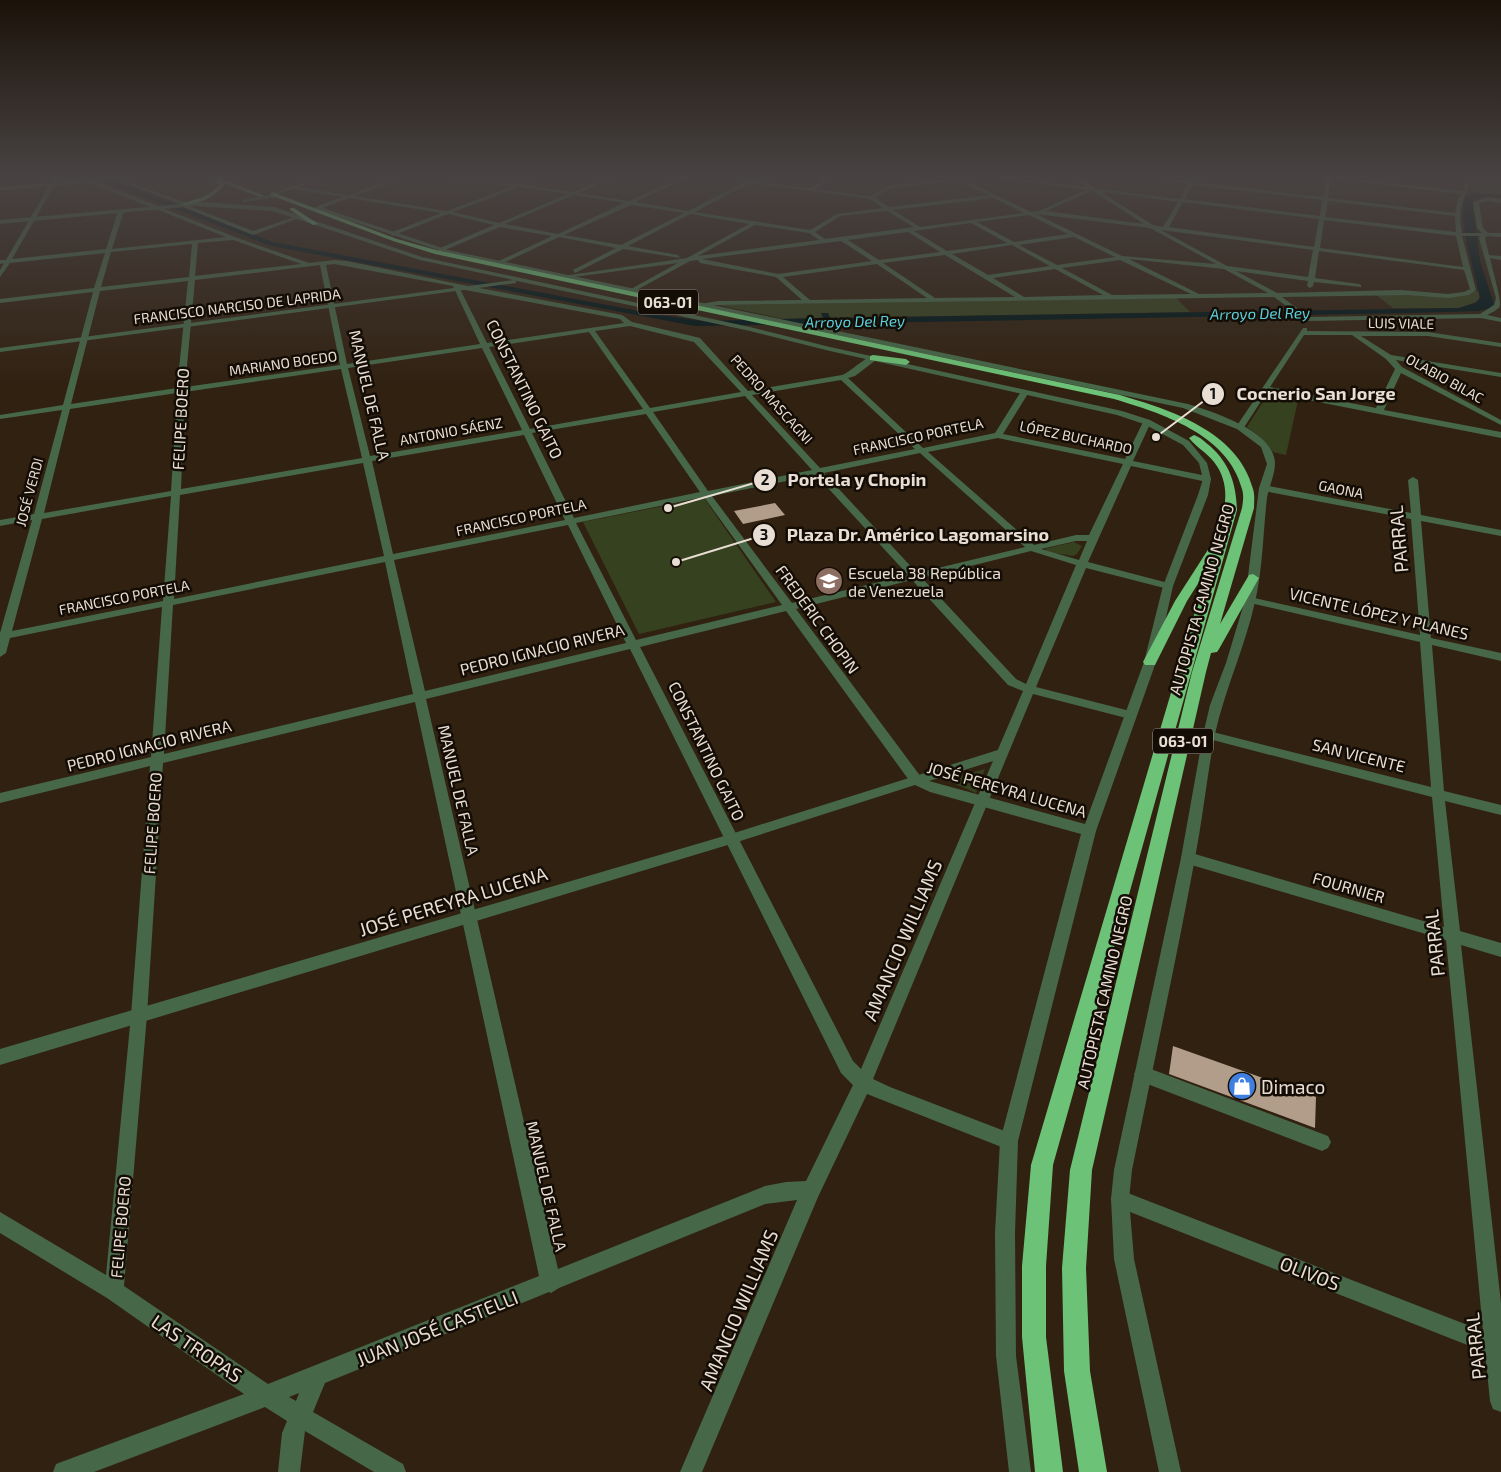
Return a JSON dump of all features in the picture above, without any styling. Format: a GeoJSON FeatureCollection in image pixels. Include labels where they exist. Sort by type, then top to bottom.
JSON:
{"type":"FeatureCollection","features":[{"type":"Feature","properties":{"kind":"highway","name":"AUTOPISTA CAMINO NEGRO"},"geometry":{"type":"LineString","coordinates":[[403,247],[469,265],[733,316],[1096,391],[1133,401],[1182,421],[1221,446],[1242,472],[1248,491],[1248,508],[1199,672],[1080,1170],[1074,1268],[1076,1371],[1093,1472]]}},
{"type":"Feature","properties":{"kind":"highway","name":"AUTOPISTA CAMINO NEGRO"},"geometry":{"type":"LineString","coordinates":[[417,247],[720,317],[806,331],[1123,405],[1167,422],[1195,438],[1216,457],[1229,477],[1232,494],[1231,510],[1042,1164],[1034,1266],[1034,1337],[1049,1472]]}},
{"type":"Feature","properties":{"kind":"highway"},"geometry":{"type":"LineString","coordinates":[[873,358],[887,358],[1010,379]]}},
{"type":"Feature","properties":{"kind":"highway"},"geometry":{"type":"LineString","coordinates":[[1150,662],[1181,600],[1224,534]]}},
{"type":"Feature","properties":{"kind":"highway"},"geometry":{"type":"LineString","coordinates":[[1199,672],[1253,578]]}},
{"type":"Feature","properties":{"kind":"street"},"geometry":{"type":"LineString","coordinates":[[0,275],[16,247]]}},
{"type":"Feature","properties":{"kind":"street","name":"JOSÉ VERDI"},"geometry":{"type":"LineString","coordinates":[[0,653],[2,637],[38,517],[110,247]]}},
{"type":"Feature","properties":{"kind":"street"},"geometry":{"type":"LineString","coordinates":[[0,262],[159,247]]}},
{"type":"Feature","properties":{"kind":"street","name":"FELIPE BOERO"},"geometry":{"type":"LineString","coordinates":[[114,1291],[139,1015],[176,492],[181,391],[194,247]]}},
{"type":"Feature","properties":{"kind":"street"},"geometry":{"type":"LineString","coordinates":[[258,247],[309,264]]}},
{"type":"Feature","properties":{"kind":"street"},"geometry":{"type":"LineString","coordinates":[[382,247],[412,257],[750,329],[1148,422],[1186,444],[1203,463],[1207,479],[1168,586],[1150,662],[1089,831],[1009,1141],[1005,1233],[1006,1356],[1020,1472]]}},
{"type":"Feature","properties":{"kind":"street"},"geometry":{"type":"LineString","coordinates":[[430,247],[755,316],[806,331],[1185,406],[1205,412],[1240,427],[1268,450],[1271,464],[1264,488],[1250,600],[1232,664],[1216,705],[1209,735],[1188,858],[1123,1170],[1120,1200],[1124,1259],[1170,1472]]}},
{"type":"Feature","properties":{"kind":"street"},"geometry":{"type":"LineString","coordinates":[[440,250],[448,247]]}},
{"type":"Feature","properties":{"kind":"street"},"geometry":{"type":"LineString","coordinates":[[501,262],[535,247]]}},
{"type":"Feature","properties":{"kind":"street"},"geometry":{"type":"LineString","coordinates":[[614,247],[778,276],[989,247]]}},
{"type":"Feature","properties":{"kind":"street"},"geometry":{"type":"LineString","coordinates":[[633,290],[711,247]]}},
{"type":"Feature","properties":{"kind":"street"},"geometry":{"type":"LineString","coordinates":[[0,301],[323,263],[347,263],[456,288],[468,288],[787,247]]}},
{"type":"Feature","properties":{"kind":"street"},"geometry":{"type":"LineString","coordinates":[[855,247],[934,300]]}},
{"type":"Feature","properties":{"kind":"street"},"geometry":{"type":"LineString","coordinates":[[936,247],[1024,299]]}},
{"type":"Feature","properties":{"kind":"street"},"geometry":{"type":"LineString","coordinates":[[1017,247],[1111,297]]}},
{"type":"Feature","properties":{"kind":"street"},"geometry":{"type":"LineString","coordinates":[[1099,247],[1199,296]]}},
{"type":"Feature","properties":{"kind":"street"},"geometry":{"type":"LineString","coordinates":[[1187,247],[1274,294],[1323,334]]}},
{"type":"Feature","properties":{"kind":"street"},"geometry":{"type":"LineString","coordinates":[[1299,247],[1467,269]]}},
{"type":"Feature","properties":{"kind":"street"},"geometry":{"type":"LineString","coordinates":[[988,277],[1120,257],[1223,267],[1408,293],[1449,296],[1468,294],[1472,290],[1461,247]]}},
{"type":"Feature","properties":{"kind":"street"},"geometry":{"type":"LineString","coordinates":[[1481,316],[1497,306],[1500,298],[1491,275],[1484,247]]}},
{"type":"Feature","properties":{"kind":"street"},"geometry":{"type":"LineString","coordinates":[[566,276],[621,248]]}},
{"type":"Feature","properties":{"kind":"street"},"geometry":{"type":"LineString","coordinates":[[1311,293],[1309,290],[1317,249]]}},
{"type":"Feature","properties":{"kind":"street"},"geometry":{"type":"LineString","coordinates":[[1486,256],[1501,258]]}},
{"type":"Feature","properties":{"kind":"street","name":"MANUEL DE FALLA"},"geometry":{"type":"LineString","coordinates":[[323,263],[344,367],[367,460],[551,1283]]}},
{"type":"Feature","properties":{"kind":"street"},"geometry":{"type":"LineString","coordinates":[[1491,275],[1501,276]]}},
{"type":"Feature","properties":{"kind":"street"},"geometry":{"type":"LineString","coordinates":[[778,276],[809,302]]}},
{"type":"Feature","properties":{"kind":"street","name":"FRANCISCO NARCISO DE LAPRIDA"},"geometry":{"type":"LineString","coordinates":[[0,350],[456,288]]}},
{"type":"Feature","properties":{"kind":"street","name":"CONSTANTINO GAITO"},"geometry":{"type":"LineString","coordinates":[[456,288],[730,839],[847,1067],[863,1083],[886,1094],[1009,1141]]}},
{"type":"Feature","properties":{"kind":"street"},"geometry":{"type":"LineString","coordinates":[[468,288],[622,317],[630,324]]}},
{"type":"Feature","properties":{"kind":"street"},"geometry":{"type":"LineString","coordinates":[[703,305],[1311,293],[1408,293]]}},
{"type":"Feature","properties":{"kind":"street"},"geometry":{"type":"LineString","coordinates":[[1308,321],[1481,316],[1501,320]]}},
{"type":"Feature","properties":{"kind":"street"},"geometry":{"type":"LineString","coordinates":[[1434,317],[1439,335]]}},
{"type":"Feature","properties":{"kind":"street"},"geometry":{"type":"LineString","coordinates":[[1240,427],[1266,390],[1308,321]]}},
{"type":"Feature","properties":{"kind":"street","name":"MARIANO BOEDO"},"geometry":{"type":"LineString","coordinates":[[0,417],[630,324]]}},
{"type":"Feature","properties":{"kind":"street","name":"PEDRO MASCAGNI"},"geometry":{"type":"LineString","coordinates":[[630,324],[697,340],[1012,682],[1130,715]]}},
{"type":"Feature","properties":{"kind":"street","name":"FREDERIC CHOPIN"},"geometry":{"type":"LineString","coordinates":[[591,330],[706,494],[916,780]]}},
{"type":"Feature","properties":{"kind":"street","name":"LUIS VIALE"},"geometry":{"type":"LineString","coordinates":[[1301,333],[1439,335],[1501,345]]}},
{"type":"Feature","properties":{"kind":"street","name":"OLABIO BILAC"},"geometry":{"type":"LineString","coordinates":[[1354,334],[1389,357],[1398,369],[1501,423]]}},
{"type":"Feature","properties":{"kind":"street"},"geometry":{"type":"LineString","coordinates":[[1389,357],[1501,375]]}},
{"type":"Feature","properties":{"kind":"street","name":"ANTONIO SÁENZ"},"geometry":{"type":"LineString","coordinates":[[0,524],[843,377],[852,374],[873,358]]}},
{"type":"Feature","properties":{"kind":"street"},"geometry":{"type":"LineString","coordinates":[[1379,411],[1398,369]]}},
{"type":"Feature","properties":{"kind":"street"},"geometry":{"type":"LineString","coordinates":[[843,377],[921,450],[1032,548],[1042,553],[1168,586]]}},
{"type":"Feature","properties":{"kind":"street"},"geometry":{"type":"LineString","coordinates":[[1266,390],[1501,435]]}},
{"type":"Feature","properties":{"kind":"street","name":"FRANCISCO PORTELA"},"geometry":{"type":"LineString","coordinates":[[2,637],[998,435],[1025,392]]}},
{"type":"Feature","properties":{"kind":"street","name":"AMANCIO WILLIAMS"},"geometry":{"type":"LineString","coordinates":[[691,1472],[811,1190],[863,1083],[1093,538],[1148,422]]}},
{"type":"Feature","properties":{"kind":"street","name":"LÓPEZ BUCHARDO"},"geometry":{"type":"LineString","coordinates":[[998,435],[1207,479]]}},
{"type":"Feature","properties":{"kind":"street","name":"PARRAL"},"geometry":{"type":"LineString","coordinates":[[1413,480],[1438,794],[1498,1346],[1501,1400]]}},
{"type":"Feature","properties":{"kind":"street","name":"GAONA"},"geometry":{"type":"LineString","coordinates":[[1264,488],[1501,533]]}},
{"type":"Feature","properties":{"kind":"street","name":"PEDRO IGNACIO RIVERA"},"geometry":{"type":"LineString","coordinates":[[0,798],[914,576],[1076,538],[1093,538]]}},
{"type":"Feature","properties":{"kind":"street","name":"VICENTE LÓPEZ Y PLANES"},"geometry":{"type":"LineString","coordinates":[[1250,600],[1501,657]]}},
{"type":"Feature","properties":{"kind":"street","name":"SAN VICENTE"},"geometry":{"type":"LineString","coordinates":[[1209,735],[1501,810]]}},
{"type":"Feature","properties":{"kind":"street","name":"JOSÉ PEREYRA LUCENA"},"geometry":{"type":"LineString","coordinates":[[0,1057],[470,918],[1001,754]]}},
{"type":"Feature","properties":{"kind":"street","name":"JOSÉ PEREYRA LUCENA"},"geometry":{"type":"LineString","coordinates":[[916,780],[930,787],[1089,831]]}},
{"type":"Feature","properties":{"kind":"street","name":"FOURNIER"},"geometry":{"type":"LineString","coordinates":[[1188,858],[1501,950]]}},
{"type":"Feature","properties":{"kind":"street"},"geometry":{"type":"LineString","coordinates":[[1143,1074],[1322,1142]]}},
{"type":"Feature","properties":{"kind":"street","name":"JUAN JOSÉ CASTELLI"},"geometry":{"type":"LineString","coordinates":[[64,1472],[266,1396],[551,1283],[765,1195],[786,1191],[811,1190]]}},
{"type":"Feature","properties":{"kind":"street","name":"OLIVOS"},"geometry":{"type":"LineString","coordinates":[[1120,1200],[1498,1346]]}},
{"type":"Feature","properties":{"kind":"street","name":"LAS TROPAS"},"geometry":{"type":"LineString","coordinates":[[0,1222],[114,1291],[266,1396],[395,1472]]}},
{"type":"Feature","properties":{"kind":"street"},"geometry":{"type":"LineString","coordinates":[[290,1472],[293,1433],[318,1375]]}},
{"type":"Feature","properties":{"kind":"green space"},"geometry":{"type":"Polygon","coordinates":[[[1473,290],[1479,292],[1479,301],[1459,308],[1393,308],[1372,292],[1449,296],[1473,290]]]}},
{"type":"Feature","properties":{"kind":"green space"},"geometry":{"type":"Polygon","coordinates":[[[1176,298],[1190,312],[830,318],[828,313],[822,313],[823,318],[784,319],[718,305],[1176,298]]]}},
{"type":"Feature","properties":{"kind":"green space"},"geometry":{"type":"Polygon","coordinates":[[[1268,394],[1298,400],[1286,455],[1273,452],[1260,437],[1247,427],[1268,394]]]}},
{"type":"Feature","properties":{"kind":"green space"},"geometry":{"type":"Polygon","coordinates":[[[704,498],[776,602],[639,634],[583,522],[704,498]]]}},
{"type":"Feature","properties":{"kind":"green space"},"geometry":{"type":"Polygon","coordinates":[[[1074,542],[1082,546],[1077,554],[1073,556],[1048,552],[1044,549],[1074,542]]]}},
{"type":"Feature","properties":{"kind":"green space"},"geometry":{"type":"Polygon","coordinates":[[[985,769],[976,793],[946,780],[985,769]]]}},
{"type":"Feature","properties":{"kind":"water","name":"Arroyo Del Rey"},"geometry":{"type":"Polygon","coordinates":[[[275,247],[298,247],[660,315],[703,321],[823,318],[821,313],[828,313],[830,318],[1459,308],[1475,303],[1480,298],[1468,247],[1478,247],[1480,261],[1494,304],[1490,308],[1479,311],[1410,313],[695,326],[275,247]]]}},
{"type":"Feature","properties":{"kind":"building"},"geometry":{"type":"Polygon","coordinates":[[[775,503],[785,515],[743,524],[734,511],[775,503]]]}},
{"type":"Feature","properties":{"kind":"building","name":"Dimaco"},"geometry":{"type":"Polygon","coordinates":[[[1173,1046],[1316,1097],[1315,1128],[1169,1074],[1173,1046]]]}},
{"type":"Feature","properties":{"kind":"place","name":"Cocnerio San Jorge"},"geometry":{"type":"Point","coordinates":[1156,437]}},
{"type":"Feature","properties":{"kind":"place","name":"Portela y Chopin"},"geometry":{"type":"Point","coordinates":[668,508]}},
{"type":"Feature","properties":{"kind":"place","name":"Plaza Dr. Américo Lagomarsino"},"geometry":{"type":"Point","coordinates":[676,562]}},
{"type":"Feature","properties":{"kind":"place","name":"Escuela 38 República de Venezuela"},"geometry":{"type":"Point","coordinates":[829,581]}},
{"type":"Feature","properties":{"kind":"place","name":"Dimaco"},"geometry":{"type":"Point","coordinates":[1242,1086]}}]}
